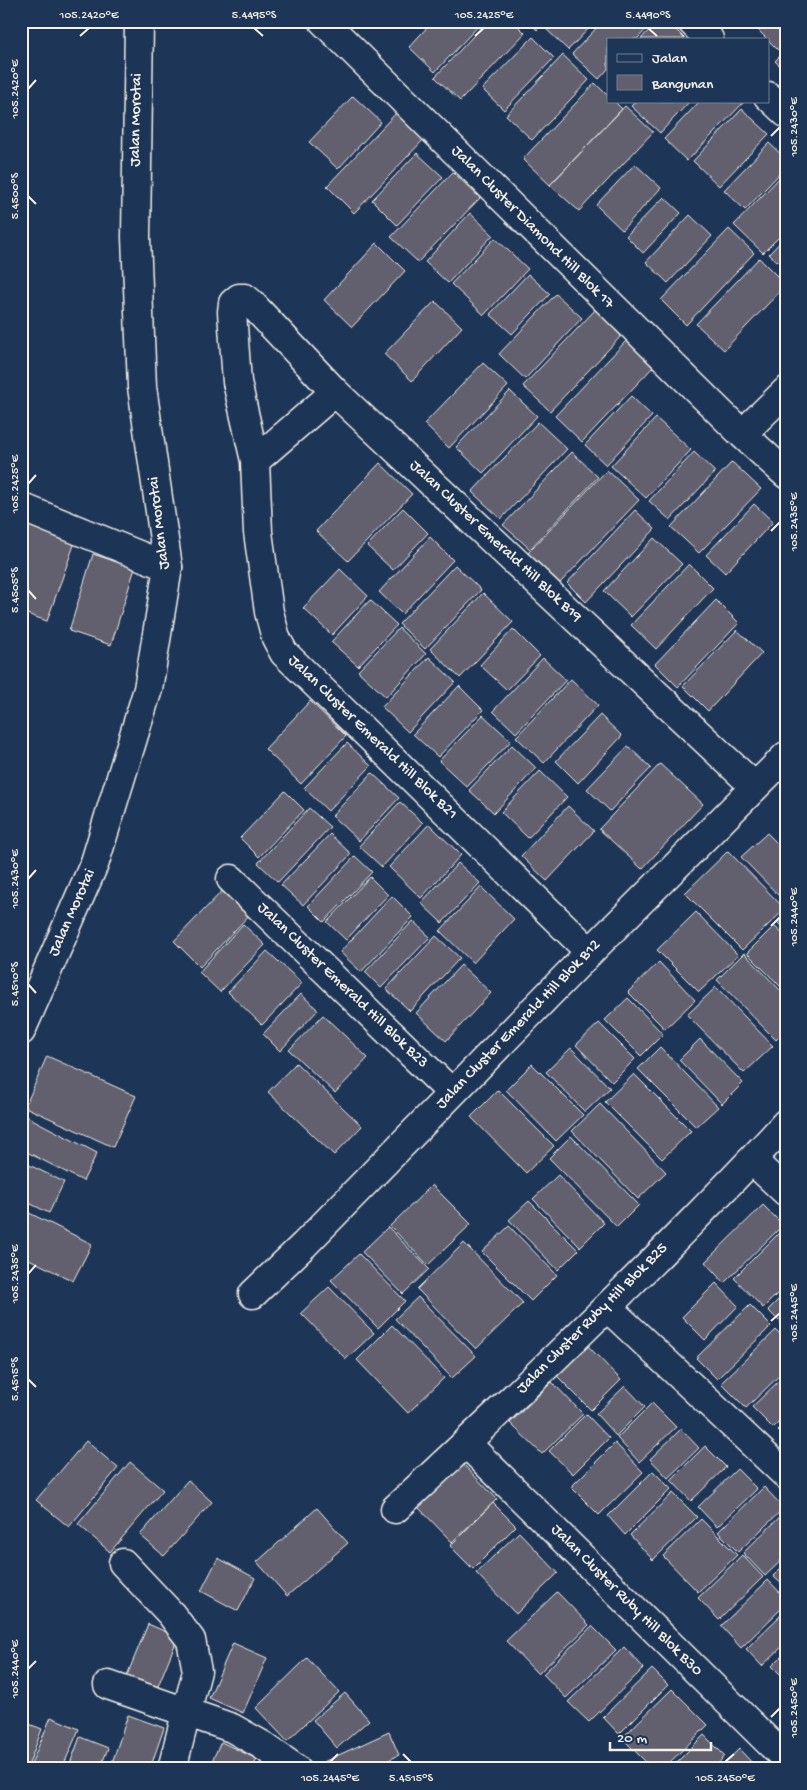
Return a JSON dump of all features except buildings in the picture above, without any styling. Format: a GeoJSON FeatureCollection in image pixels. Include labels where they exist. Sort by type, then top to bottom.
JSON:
{"type":"FeatureCollection","features":[{"type":"Feature","properties":{"kind":"street","name":"Jalan Morotai"},"geometry":{"type":"LineString","coordinates":[[21,1031],[95,862],[148,690],[168,567],[142,387],[136,237],[139,21]]}},
{"type":"Feature","properties":{"kind":"street","name":"Jalan Cluster Diamond Hill Blok 17"},"geometry":{"type":"LineString","coordinates":[[322,21],[742,434],[786,474]]}},
{"type":"Feature","properties":{"kind":"street"},"geometry":{"type":"LineString","coordinates":[[691,21],[708,38]]}},
{"type":"Feature","properties":{"kind":"street"},"geometry":{"type":"LineString","coordinates":[[770,98],[786,113]]}},
{"type":"Feature","properties":{"kind":"street","name":"Jalan Cluster Emerald Hill Blok B19"},"geometry":{"type":"LineString","coordinates":[[239,298],[245,298],[250,302],[335,392],[754,786]]}},
{"type":"Feature","properties":{"kind":"street","name":"Jalan Cluster Emerald Hill Blok B21"},"geometry":{"type":"LineString","coordinates":[[239,298],[233,303],[232,312],[237,382],[255,461],[258,532],[269,612],[276,638],[284,652],[590,952]]}},
{"type":"Feature","properties":{"kind":"street"},"geometry":{"type":"LineString","coordinates":[[742,434],[786,391]]}},
{"type":"Feature","properties":{"kind":"street"},"geometry":{"type":"LineString","coordinates":[[255,461],[335,392]]}},
{"type":"Feature","properties":{"kind":"street"},"geometry":{"type":"LineString","coordinates":[[21,507],[168,567]]}},
{"type":"Feature","properties":{"kind":"street","name":"Jalan Cluster Emerald Hill Blok B12"},"geometry":{"type":"LineString","coordinates":[[253,1294],[304,1245],[590,952],[786,756]]}},
{"type":"Feature","properties":{"kind":"street","name":"Jalan Cluster Emerald Hill Blok B23"},"geometry":{"type":"LineString","coordinates":[[231,879],[452,1093]]}},
{"type":"Feature","properties":{"kind":"street","name":"Jalan Cluster Ruby Hill Blok B25"},"geometry":{"type":"LineString","coordinates":[[395,1509],[607,1307],[786,1123]]}},
{"type":"Feature","properties":{"kind":"street"},"geometry":{"type":"LineString","coordinates":[[752,1160],[786,1192]]}},
{"type":"Feature","properties":{"kind":"street"},"geometry":{"type":"LineString","coordinates":[[607,1307],[786,1476]]}},
{"type":"Feature","properties":{"kind":"street","name":"Jalan Cluster Ruby Hill Blok B30"},"geometry":{"type":"LineString","coordinates":[[466,1443],[786,1759]]}},
{"type":"Feature","properties":{"kind":"street"},"geometry":{"type":"LineString","coordinates":[[123,1563],[171,1614],[191,1640],[197,1671],[172,1769]]}},
{"type":"Feature","properties":{"kind":"street"},"geometry":{"type":"LineString","coordinates":[[108,1685],[232,1728],[262,1745],[296,1769]]}}]}
